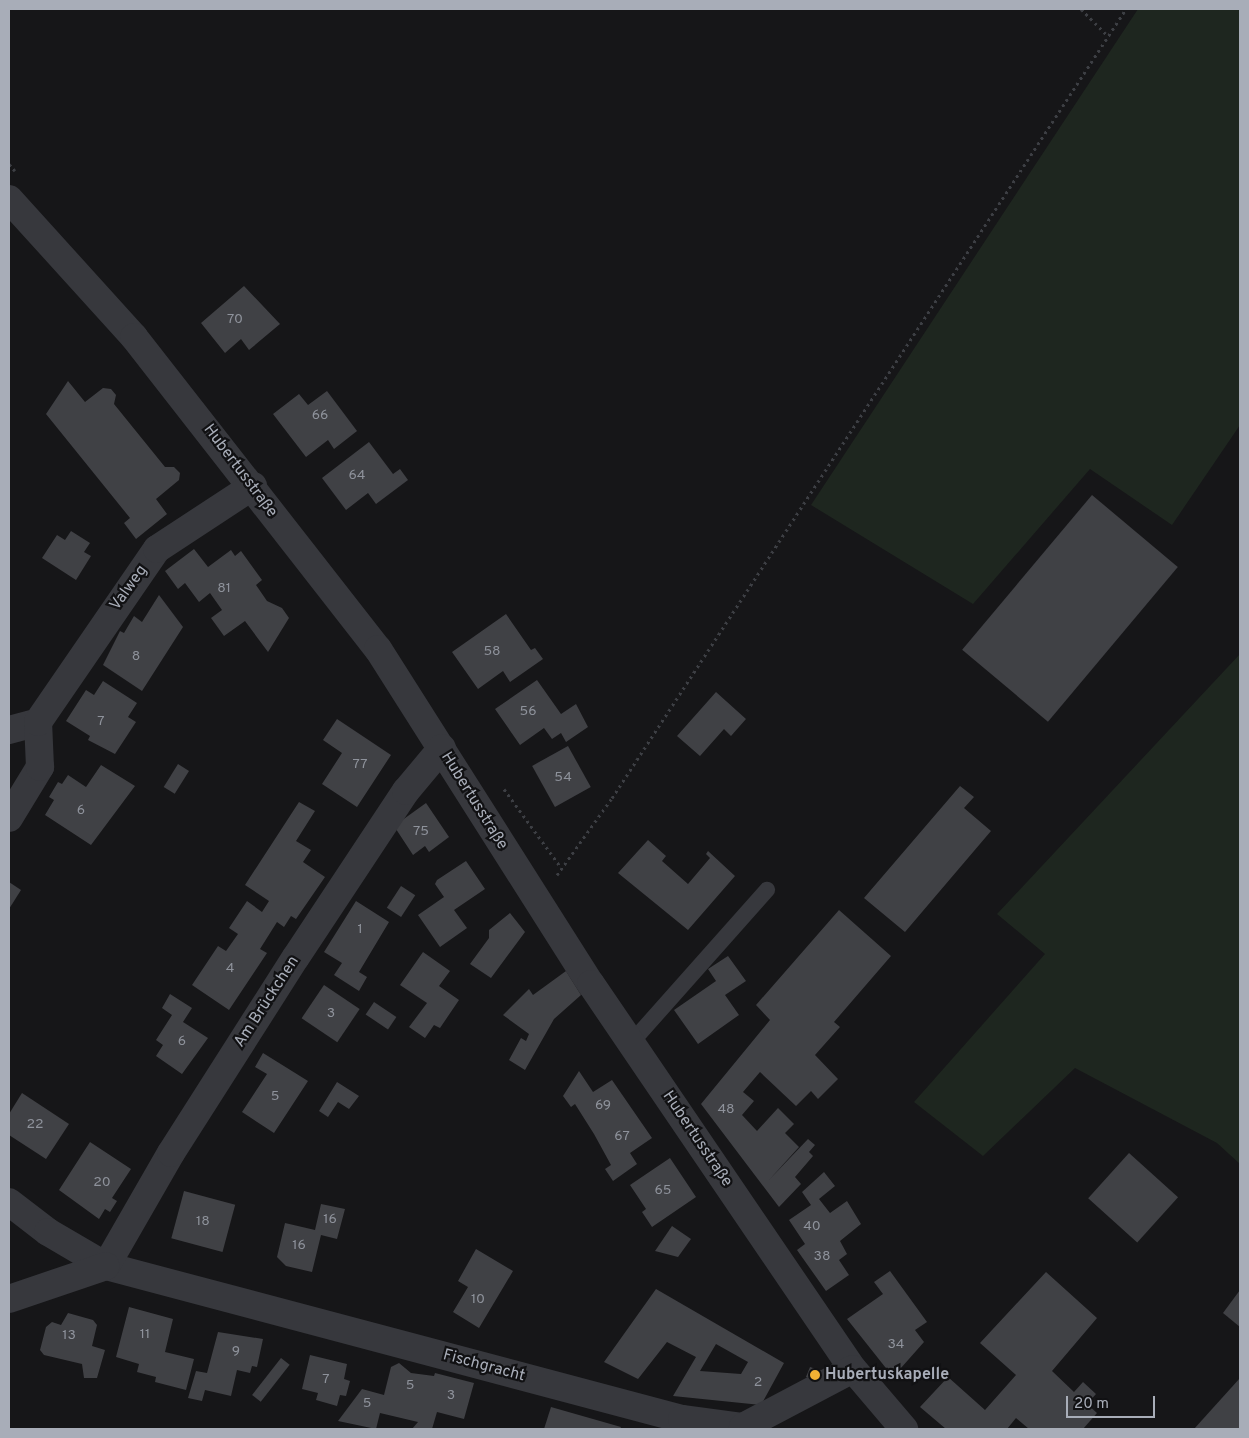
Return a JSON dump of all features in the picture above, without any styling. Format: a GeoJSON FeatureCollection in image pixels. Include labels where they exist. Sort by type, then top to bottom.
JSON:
{"type":"FeatureCollection","features":[{"type":"Feature","properties":{"kind":"street","name":"Hubertusstraße"},"geometry":{"type":"LineString","coordinates":[[9,199],[134,337],[253,486],[378,649],[442,748],[490,830],[544,908],[632,1043],[854,1369],[904,1429]]}},
{"type":"Feature","properties":{"kind":"street","name":"Valweg"},"geometry":{"type":"LineString","coordinates":[[38,722],[157,549],[253,486]]}},
{"type":"Feature","properties":{"kind":"street"},"geometry":{"type":"LineString","coordinates":[[9,730],[38,722],[40,767],[9,818]]}},
{"type":"Feature","properties":{"kind":"street","name":"Am Brückchen"},"geometry":{"type":"LineString","coordinates":[[106,1266],[171,1153],[296,957],[406,791],[442,748]]}},
{"type":"Feature","properties":{"kind":"street","name":"Fischgracht"},"geometry":{"type":"LineString","coordinates":[[9,1202],[48,1232],[106,1266],[679,1424],[743,1428],[854,1369]]}},
{"type":"Feature","properties":{"kind":"street"},"geometry":{"type":"LineString","coordinates":[[9,1300],[106,1266]]}},
{"type":"Feature","properties":{"kind":"lane"},"geometry":{"type":"LineString","coordinates":[[632,1043],[767,890]]}},
{"type":"Feature","properties":{"kind":"path"},"geometry":{"type":"LineString","coordinates":[[1080,9],[1108,36]]}},
{"type":"Feature","properties":{"kind":"path"},"geometry":{"type":"LineString","coordinates":[[544,908],[560,866],[612,798],[1126,9]]}},
{"type":"Feature","properties":{"kind":"shaded area"},"geometry":{"type":"Polygon","coordinates":[[[1138,9],[1240,9],[1240,425],[1172,525],[1090,469],[973,604],[811,505],[1138,9]]]}},
{"type":"Feature","properties":{"kind":"shaded area"},"geometry":{"type":"Polygon","coordinates":[[[1240,654],[1240,1164],[1217,1143],[1075,1068],[983,1156],[914,1102],[1045,954],[997,914],[1240,654]]]}},
{"type":"Feature","properties":{"kind":"building"},"geometry":{"type":"Polygon","coordinates":[[[244,286],[280,324],[249,350],[241,339],[225,353],[201,323],[244,286]]]}},
{"type":"Feature","properties":{"kind":"building"},"geometry":{"type":"Polygon","coordinates":[[[68,381],[85,402],[103,388],[111,389],[116,395],[114,404],[165,467],[174,467],[180,473],[179,480],[156,499],[167,514],[136,539],[124,523],[130,518],[46,414],[68,381]]]}},
{"type":"Feature","properties":{"kind":"building"},"geometry":{"type":"Polygon","coordinates":[[[327,391],[357,431],[334,449],[328,440],[306,457],[273,414],[299,394],[308,405],[327,391]]]}},
{"type":"Feature","properties":{"kind":"building"},"geometry":{"type":"Polygon","coordinates":[[[369,442],[393,474],[400,469],[408,480],[376,504],[368,493],[346,510],[322,478],[369,442]]]}},
{"type":"Feature","properties":{"kind":"building"},"geometry":{"type":"Polygon","coordinates":[[[1092,495],[1178,567],[1048,722],[962,650],[1092,495]]]}},
{"type":"Feature","properties":{"kind":"building"},"geometry":{"type":"Polygon","coordinates":[[[71,531],[90,543],[84,552],[91,556],[76,580],[42,558],[57,535],[65,540],[71,531]]]}},
{"type":"Feature","properties":{"kind":"building"},"geometry":{"type":"Polygon","coordinates":[[[194,549],[208,567],[231,550],[235,556],[241,551],[262,580],[256,585],[267,601],[282,608],[289,618],[268,652],[245,621],[224,636],[211,618],[222,610],[210,593],[199,602],[185,583],[178,589],[165,571],[194,549]]]}},
{"type":"Feature","properties":{"kind":"building"},"geometry":{"type":"Polygon","coordinates":[[[159,595],[183,627],[142,691],[103,665],[120,631],[124,633],[134,616],[142,622],[159,595]]]}},
{"type":"Feature","properties":{"kind":"building"},"geometry":{"type":"Polygon","coordinates":[[[506,614],[531,650],[535,648],[543,659],[510,682],[503,671],[478,689],[452,652],[506,614]]]}},
{"type":"Feature","properties":{"kind":"building"},"geometry":{"type":"Polygon","coordinates":[[[537,680],[561,714],[576,704],[588,727],[566,742],[561,733],[552,739],[544,728],[520,745],[495,709],[537,680]]]}},
{"type":"Feature","properties":{"kind":"building"},"geometry":{"type":"Polygon","coordinates":[[[103,681],[137,703],[128,717],[136,722],[115,754],[88,740],[90,736],[66,721],[86,690],[94,695],[103,681]]]}},
{"type":"Feature","properties":{"kind":"building"},"geometry":{"type":"Polygon","coordinates":[[[716,692],[746,719],[731,736],[724,729],[700,756],[677,736],[716,692]]]}},
{"type":"Feature","properties":{"kind":"building"},"geometry":{"type":"Polygon","coordinates":[[[337,719],[391,755],[357,807],[322,784],[342,753],[323,740],[337,719]]]}},
{"type":"Feature","properties":{"kind":"building"},"geometry":{"type":"Polygon","coordinates":[[[568,746],[591,787],[555,807],[532,766],[568,746]]]}},
{"type":"Feature","properties":{"kind":"building"},"geometry":{"type":"Polygon","coordinates":[[[178,764],[189,771],[175,794],[164,787],[178,764]]]}},
{"type":"Feature","properties":{"kind":"building"},"geometry":{"type":"Polygon","coordinates":[[[101,765],[135,786],[91,845],[45,815],[54,800],[49,797],[58,782],[62,784],[68,775],[86,787],[101,765]]]}},
{"type":"Feature","properties":{"kind":"building"},"geometry":{"type":"Polygon","coordinates":[[[960,786],[974,797],[964,808],[991,831],[905,932],[864,898],[960,786]]]}},
{"type":"Feature","properties":{"kind":"building"},"geometry":{"type":"Polygon","coordinates":[[[299,802],[315,811],[296,841],[311,850],[303,862],[325,877],[296,919],[291,916],[284,927],[277,922],[260,949],[267,953],[229,1010],[192,985],[218,946],[226,951],[238,934],[229,928],[247,901],[262,912],[269,901],[245,885],[299,802]]]}},
{"type":"Feature","properties":{"kind":"building"},"geometry":{"type":"Polygon","coordinates":[[[426,803],[449,837],[429,852],[425,846],[413,855],[394,826],[426,803]]]}},
{"type":"Feature","properties":{"kind":"building"},"geometry":{"type":"Polygon","coordinates":[[[648,840],[666,856],[662,861],[688,884],[710,858],[706,854],[708,851],[735,876],[688,930],[618,873],[648,840]]]}},
{"type":"Feature","properties":{"kind":"building"},"geometry":{"type":"Polygon","coordinates":[[[466,861],[485,889],[454,910],[467,928],[440,947],[418,915],[444,897],[435,884],[437,880],[466,861]]]}},
{"type":"Feature","properties":{"kind":"building"},"geometry":{"type":"Polygon","coordinates":[[[9,882],[21,890],[9,909],[9,882]]]}},
{"type":"Feature","properties":{"kind":"building"},"geometry":{"type":"Polygon","coordinates":[[[401,886],[415,895],[401,917],[387,908],[401,886]]]}},
{"type":"Feature","properties":{"kind":"building"},"geometry":{"type":"Polygon","coordinates":[[[356,901],[389,922],[359,972],[367,977],[359,991],[334,975],[342,963],[324,952],[356,901]]]}},
{"type":"Feature","properties":{"kind":"building"},"geometry":{"type":"Polygon","coordinates":[[[839,910],[891,956],[834,1022],[840,1027],[815,1055],[838,1079],[818,1099],[811,1091],[796,1106],[760,1072],[743,1092],[754,1101],[742,1115],[757,1131],[778,1108],[794,1124],[785,1133],[799,1147],[769,1180],[808,1139],[815,1145],[809,1152],[813,1156],[795,1177],[801,1184],[779,1207],[701,1104],[770,1020],[756,1005],[839,910]]]}},
{"type":"Feature","properties":{"kind":"building"},"geometry":{"type":"Polygon","coordinates":[[[510,913],[525,932],[491,978],[470,964],[489,938],[489,930],[510,913]]]}},
{"type":"Feature","properties":{"kind":"building"},"geometry":{"type":"Polygon","coordinates":[[[423,952],[450,971],[439,986],[459,1000],[440,1028],[434,1025],[425,1038],[409,1027],[427,1003],[400,985],[423,952]]]}},
{"type":"Feature","properties":{"kind":"building"},"geometry":{"type":"Polygon","coordinates":[[[728,956],[746,981],[725,995],[739,1015],[698,1044],[674,1010],[716,981],[708,969],[728,956]]]}},
{"type":"Feature","properties":{"kind":"building"},"geometry":{"type":"Polygon","coordinates":[[[566,971],[581,995],[554,1019],[525,1070],[509,1060],[521,1038],[526,1041],[529,1034],[503,1015],[529,989],[533,995],[566,971]]]}},
{"type":"Feature","properties":{"kind":"building"},"geometry":{"type":"Polygon","coordinates":[[[324,985],[360,1009],[337,1042],[302,1018],[324,985]]]}},
{"type":"Feature","properties":{"kind":"building"},"geometry":{"type":"Polygon","coordinates":[[[170,994],[192,1008],[183,1022],[208,1038],[182,1074],[156,1056],[163,1045],[156,1040],[172,1015],[162,1008],[170,994]]]}},
{"type":"Feature","properties":{"kind":"building"},"geometry":{"type":"Polygon","coordinates":[[[374,1002],[396,1017],[388,1030],[366,1014],[374,1002]]]}},
{"type":"Feature","properties":{"kind":"building"},"geometry":{"type":"Polygon","coordinates":[[[263,1053],[308,1081],[274,1133],[242,1112],[267,1074],[255,1067],[263,1053]]]}},
{"type":"Feature","properties":{"kind":"building"},"geometry":{"type":"Polygon","coordinates":[[[579,1071],[593,1092],[612,1080],[652,1138],[630,1153],[637,1164],[613,1181],[605,1169],[611,1165],[594,1134],[575,1104],[571,1107],[563,1096],[579,1071]]]}},
{"type":"Feature","properties":{"kind":"building"},"geometry":{"type":"Polygon","coordinates":[[[337,1082],[359,1096],[349,1109],[338,1102],[328,1117],[319,1111],[337,1082]]]}},
{"type":"Feature","properties":{"kind":"building"},"geometry":{"type":"Polygon","coordinates":[[[22,1093],[69,1124],[46,1159],[9,1135],[9,1114],[22,1093]]]}},
{"type":"Feature","properties":{"kind":"building"},"geometry":{"type":"Polygon","coordinates":[[[90,1142],[131,1169],[112,1198],[117,1201],[110,1212],[105,1209],[99,1219],[59,1190],[90,1142]]]}},
{"type":"Feature","properties":{"kind":"building"},"geometry":{"type":"Polygon","coordinates":[[[1129,1153],[1178,1197],[1137,1242],[1088,1198],[1129,1153]]]}},
{"type":"Feature","properties":{"kind":"building"},"geometry":{"type":"Polygon","coordinates":[[[670,1158],[696,1197],[652,1227],[642,1212],[646,1209],[630,1185],[670,1158]]]}},
{"type":"Feature","properties":{"kind":"building"},"geometry":{"type":"Polygon","coordinates":[[[824,1172],[835,1186],[819,1199],[830,1213],[847,1201],[861,1224],[840,1241],[847,1254],[839,1260],[849,1275],[826,1291],[797,1250],[805,1244],[789,1220],[811,1205],[802,1192],[824,1172]]]}},
{"type":"Feature","properties":{"kind":"building"},"geometry":{"type":"Polygon","coordinates":[[[184,1191],[235,1205],[223,1252],[171,1238],[184,1191]]]}},
{"type":"Feature","properties":{"kind":"building"},"geometry":{"type":"Polygon","coordinates":[[[321,1204],[345,1209],[337,1239],[321,1235],[312,1272],[286,1266],[277,1257],[285,1223],[315,1230],[321,1204]]]}},
{"type":"Feature","properties":{"kind":"building"},"geometry":{"type":"Polygon","coordinates":[[[672,1226],[691,1239],[678,1257],[655,1251],[672,1226]]]}},
{"type":"Feature","properties":{"kind":"building"},"geometry":{"type":"Polygon","coordinates":[[[476,1249],[513,1271],[479,1328],[453,1312],[468,1287],[458,1281],[476,1249]]]}},
{"type":"Feature","properties":{"kind":"building"},"geometry":{"type":"Polygon","coordinates":[[[890,1271],[927,1322],[915,1330],[924,1342],[893,1377],[847,1319],[883,1294],[874,1282],[890,1271]]]}},
{"type":"Feature","properties":{"kind":"building"},"geometry":{"type":"Polygon","coordinates":[[[1046,1272],[1097,1318],[1052,1371],[1074,1392],[1083,1382],[1096,1394],[1087,1404],[1097,1413],[1083,1429],[1029,1429],[1016,1418],[1007,1429],[946,1429],[920,1407],[948,1377],[985,1410],[1016,1375],[980,1343],[1046,1272]]]}},
{"type":"Feature","properties":{"kind":"building"},"geometry":{"type":"Polygon","coordinates":[[[656,1289],[784,1363],[761,1405],[673,1396],[696,1357],[667,1342],[638,1379],[604,1362],[656,1289]],[[716,1344],[700,1371],[741,1374],[748,1362],[716,1344]]]}},
{"type":"Feature","properties":{"kind":"building"},"geometry":{"type":"Polygon","coordinates":[[[1240,1290],[1240,1327],[1223,1313],[1240,1290]]]}},
{"type":"Feature","properties":{"kind":"building"},"geometry":{"type":"Polygon","coordinates":[[[129,1307],[173,1319],[165,1352],[194,1359],[186,1390],[155,1382],[156,1377],[137,1372],[139,1364],[116,1357],[129,1307]]]}},
{"type":"Feature","properties":{"kind":"building"},"geometry":{"type":"Polygon","coordinates":[[[68,1313],[93,1320],[97,1325],[92,1346],[105,1350],[97,1378],[84,1378],[82,1364],[44,1355],[40,1350],[46,1327],[52,1322],[61,1325],[68,1313]]]}},
{"type":"Feature","properties":{"kind":"building"},"geometry":{"type":"Polygon","coordinates":[[[218,1332],[263,1339],[257,1367],[252,1366],[250,1373],[237,1370],[231,1396],[205,1390],[202,1401],[188,1398],[196,1371],[207,1373],[218,1332]]]}},
{"type":"Feature","properties":{"kind":"building"},"geometry":{"type":"Polygon","coordinates":[[[310,1355],[347,1364],[344,1379],[350,1381],[346,1396],[340,1395],[337,1406],[316,1400],[318,1393],[302,1389],[310,1355]]]}},
{"type":"Feature","properties":{"kind":"building"},"geometry":{"type":"Polygon","coordinates":[[[281,1358],[290,1365],[261,1402],[252,1395],[281,1358]]]}},
{"type":"Feature","properties":{"kind":"building"},"geometry":{"type":"Polygon","coordinates":[[[399,1363],[411,1373],[434,1376],[435,1373],[474,1383],[464,1419],[437,1412],[432,1429],[412,1429],[418,1422],[380,1413],[376,1429],[338,1421],[362,1389],[384,1395],[391,1367],[399,1363]]]}},
{"type":"Feature","properties":{"kind":"building","name":"Hubertuskapelle"},"geometry":{"type":"Polygon","coordinates":[[[810,1367],[825,1372],[820,1383],[806,1377],[810,1367]]]}},
{"type":"Feature","properties":{"kind":"building"},"geometry":{"type":"Polygon","coordinates":[[[1240,1378],[1240,1429],[1194,1429],[1240,1378]]]}},
{"type":"Feature","properties":{"kind":"building"},"geometry":{"type":"Polygon","coordinates":[[[551,1407],[621,1427],[620,1429],[544,1429],[551,1407]]]}},
{"type":"Feature","properties":{"kind":"place","name":"Hubertuskapelle"},"geometry":{"type":"Point","coordinates":[815,1375]}}]}
